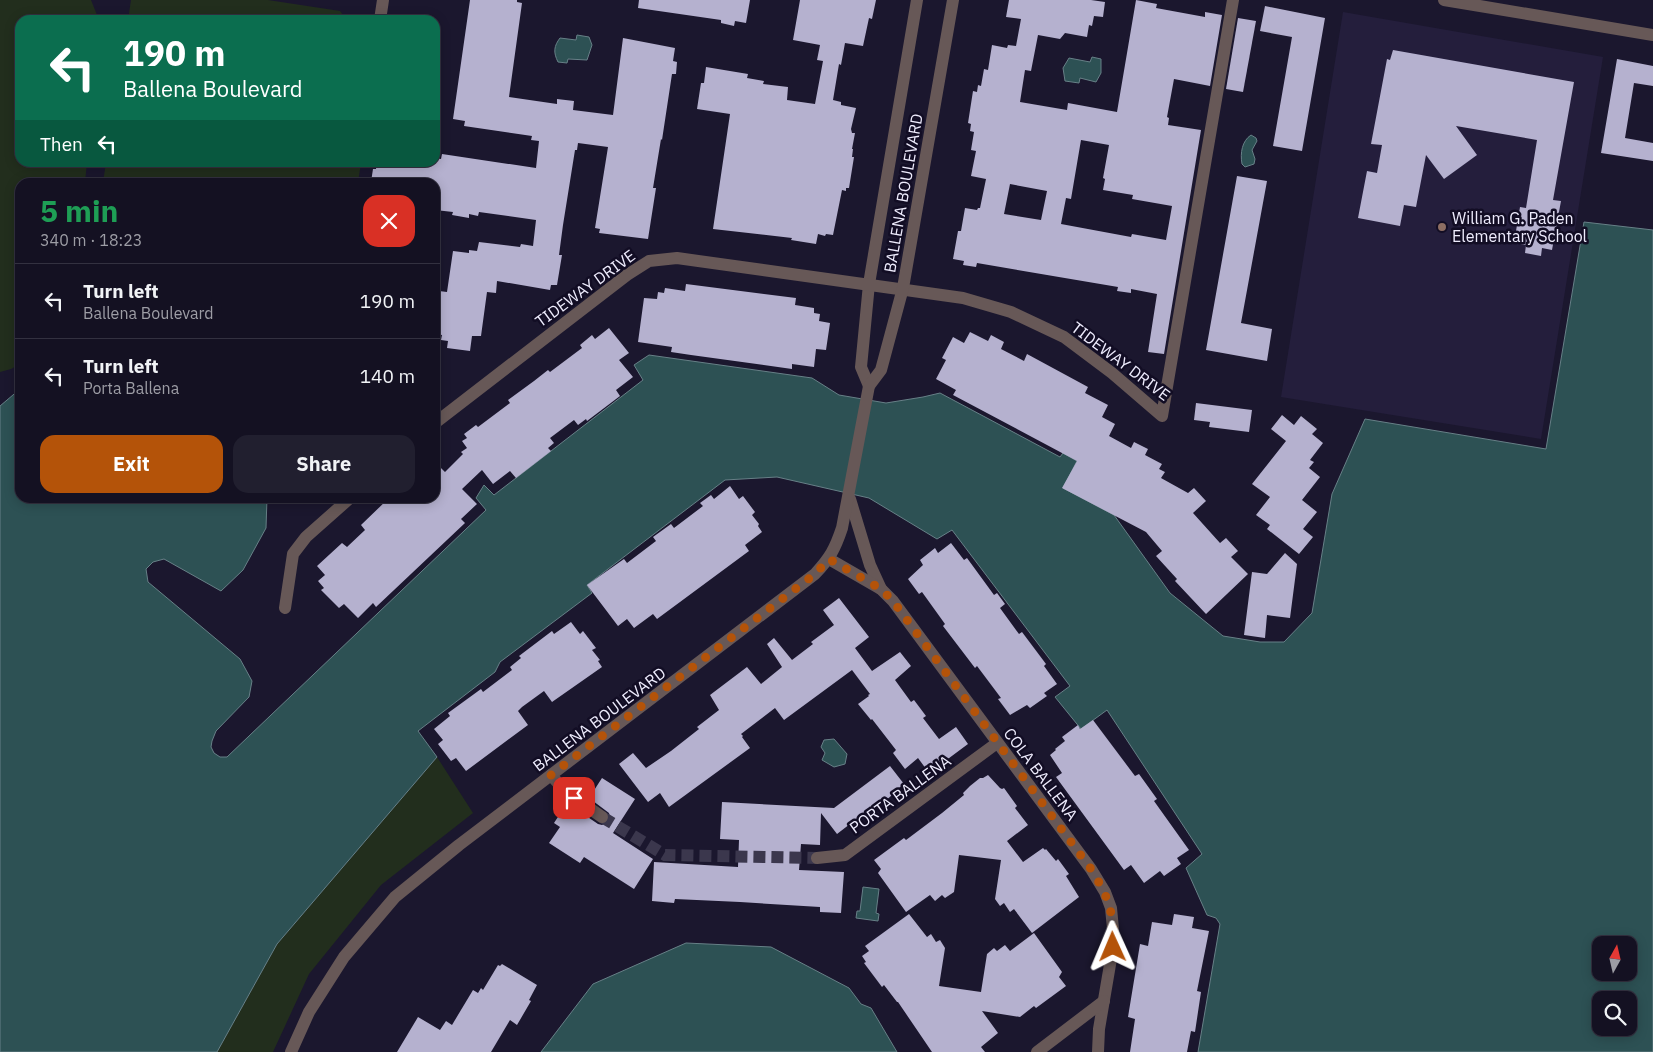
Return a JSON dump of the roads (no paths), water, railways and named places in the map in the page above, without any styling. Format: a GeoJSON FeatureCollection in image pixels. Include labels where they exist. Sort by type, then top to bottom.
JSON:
{"type":"FeatureCollection","features":[{"type":"Feature","properties":{"kind":"street"},"geometry":{"type":"LineString","coordinates":[[381,15],[383,0]]}},
{"type":"Feature","properties":{"kind":"street","name":"BALLENA BOULEVARD"},"geometry":{"type":"LineString","coordinates":[[869,386],[861,367],[869,284],[917,0]]}},
{"type":"Feature","properties":{"kind":"street","name":"BALLENA BOULEVARD"},"geometry":{"type":"LineString","coordinates":[[291,1052],[309,1012],[344,958],[395,897],[551,775],[815,574],[829,559],[842,528],[869,386],[881,370],[903,288],[953,0]]}},
{"type":"Feature","properties":{"kind":"street","name":"TIDEWAY DRIVE"},"geometry":{"type":"LineString","coordinates":[[440,419],[627,275],[649,261],[676,258],[903,288],[963,298],[1011,312],[1064,337],[1112,373],[1162,416],[1233,0]]}},
{"type":"Feature","properties":{"kind":"street"},"geometry":{"type":"LineString","coordinates":[[1444,0],[1653,35]]}},
{"type":"Feature","properties":{"kind":"street","name":"COLA BALLENA"},"geometry":{"type":"LineString","coordinates":[[849,496],[867,557],[881,589]]}},
{"type":"Feature","properties":{"kind":"street"},"geometry":{"type":"LineString","coordinates":[[285,608],[293,554],[306,537],[344,503]]}},
{"type":"Feature","properties":{"kind":"street","name":"COLA BALLENA"},"geometry":{"type":"LineString","coordinates":[[829,559],[881,589],[893,601],[1091,869],[1105,892],[1111,908],[1114,929],[1113,947],[1099,1029],[1098,1052]]}},
{"type":"Feature","properties":{"kind":"street","name":"PORTA BALLENA"},"geometry":{"type":"LineString","coordinates":[[817,858],[845,855],[997,743]]}},
{"type":"Feature","properties":{"kind":"street"},"geometry":{"type":"LineString","coordinates":[[551,775],[574,798],[602,817]]}},
{"type":"Feature","properties":{"kind":"street"},"geometry":{"type":"LineString","coordinates":[[1037,1052],[1104,1000]]}},
{"type":"Feature","properties":{"kind":"tunnel"},"geometry":{"type":"LineString","coordinates":[[602,817],[665,855],[817,858]]}},
{"type":"Feature","properties":{"kind":"place","name":"William G. Paden Elementary School"},"geometry":{"type":"Point","coordinates":[1442,227]}}]}
